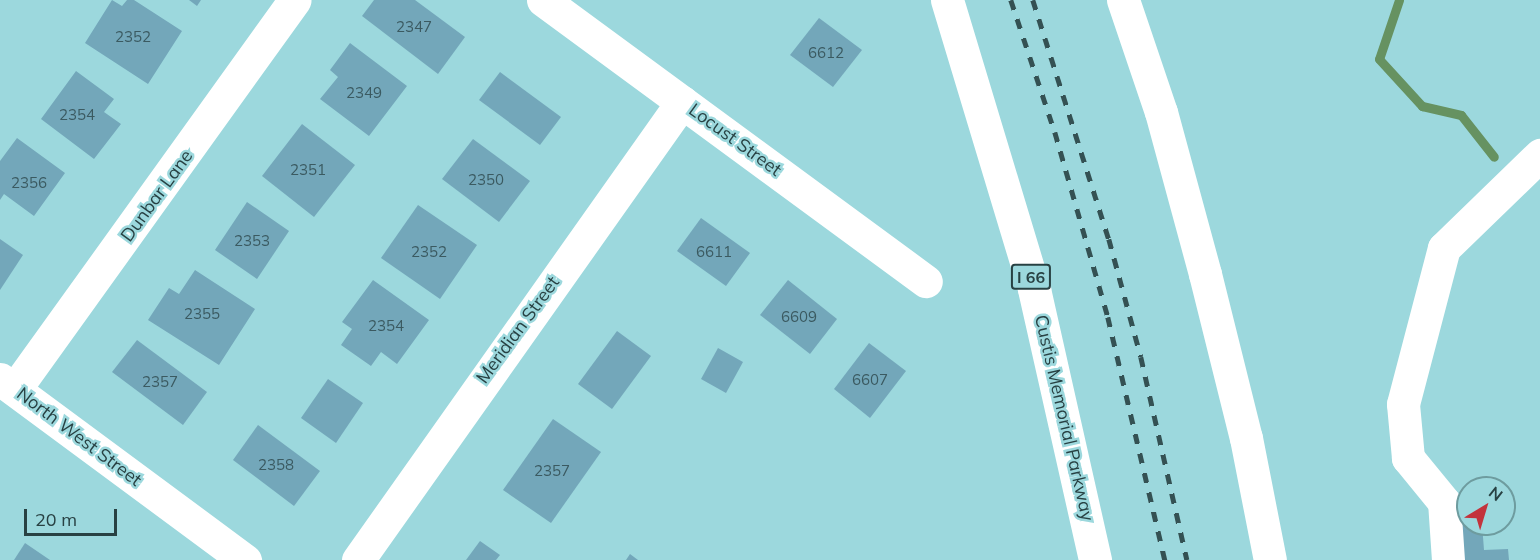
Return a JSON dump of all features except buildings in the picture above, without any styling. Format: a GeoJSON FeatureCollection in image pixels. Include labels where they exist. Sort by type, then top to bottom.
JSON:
{"type":"FeatureCollection","features":[{"type":"Feature","properties":{"kind":"main road","name":"Dunbar Lane"},"geometry":{"type":"LineString","coordinates":[[7,384],[295,0]]}},
{"type":"Feature","properties":{"kind":"main road","name":"Locust Street"},"geometry":{"type":"LineString","coordinates":[[543,0],[926,281]]}},
{"type":"Feature","properties":{"kind":"main road","name":"Custis Memorial Parkway"},"geometry":{"type":"LineString","coordinates":[[947,0],[1034,289],[1095,560]]}},
{"type":"Feature","properties":{"kind":"main road"},"geometry":{"type":"LineString","coordinates":[[1123,0],[1161,112],[1205,274],[1246,438],[1270,560]]}},
{"type":"Feature","properties":{"kind":"main road","name":"Meridian Street"},"geometry":{"type":"LineString","coordinates":[[358,560],[682,102]]}},
{"type":"Feature","properties":{"kind":"main road"},"geometry":{"type":"LineString","coordinates":[[1448,560],[1444,502],[1408,458],[1403,404],[1444,248],[1540,155]]}},
{"type":"Feature","properties":{"kind":"main road","name":"North West Street"},"geometry":{"type":"LineString","coordinates":[[7,384],[245,560]]}},
{"type":"Feature","properties":{"kind":"waterway"},"geometry":{"type":"LineString","coordinates":[[1399,0],[1379,59],[1422,106],[1461,115],[1494,157]]}},
{"type":"Feature","properties":{"kind":"railway"},"geometry":{"type":"LineString","coordinates":[[1011,0],[1055,132],[1108,317],[1165,560]]}},
{"type":"Feature","properties":{"kind":"railway"},"geometry":{"type":"LineString","coordinates":[[1033,0],[1109,239],[1141,357],[1187,560]]}}]}
